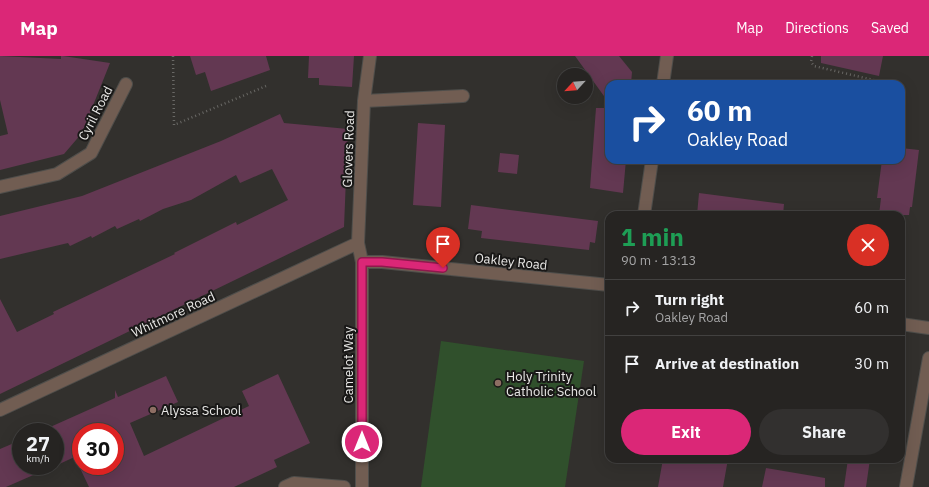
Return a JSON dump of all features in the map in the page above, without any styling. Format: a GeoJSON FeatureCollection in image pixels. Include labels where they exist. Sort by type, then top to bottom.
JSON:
{"type":"FeatureCollection","features":[{"type":"Feature","properties":{"kind":"street","name":"Glovers Road"},"geometry":{"type":"LineString","coordinates":[[358,244],[364,101],[370,56]]}},
{"type":"Feature","properties":{"kind":"street"},"geometry":{"type":"LineString","coordinates":[[663,80],[666,56]]}},
{"type":"Feature","properties":{"kind":"street","name":"Cyril Road"},"geometry":{"type":"LineString","coordinates":[[0,187],[57,174],[91,153],[126,84]]}},
{"type":"Feature","properties":{"kind":"street"},"geometry":{"type":"LineString","coordinates":[[364,101],[463,96]]}},
{"type":"Feature","properties":{"kind":"street"},"geometry":{"type":"LineString","coordinates":[[645,211],[651,164]]}},
{"type":"Feature","properties":{"kind":"street","name":"Camelot Way"},"geometry":{"type":"LineString","coordinates":[[358,244],[362,262],[362,487]]}},
{"type":"Feature","properties":{"kind":"street","name":"Whitmore Road"},"geometry":{"type":"LineString","coordinates":[[0,410],[358,244]]}},
{"type":"Feature","properties":{"kind":"street","name":"Oakley Road"},"geometry":{"type":"LineString","coordinates":[[362,262],[382,262],[605,285]]}},
{"type":"Feature","properties":{"kind":"street"},"geometry":{"type":"LineString","coordinates":[[905,325],[929,328]]}},
{"type":"Feature","properties":{"kind":"street"},"geometry":{"type":"LineString","coordinates":[[906,487],[929,358]]}},
{"type":"Feature","properties":{"kind":"street"},"geometry":{"type":"LineString","coordinates":[[285,487],[294,483],[344,487]]}},
{"type":"Feature","properties":{"kind":"path"},"geometry":{"type":"LineString","coordinates":[[173,56],[174,125],[266,86]]}},
{"type":"Feature","properties":{"kind":"path"},"geometry":{"type":"LineString","coordinates":[[812,56],[811,62],[814,66],[873,80]]}},
{"type":"Feature","properties":{"kind":"green space"},"geometry":{"type":"Polygon","coordinates":[[[441,341],[584,361],[565,487],[421,487],[441,341]]]}},
{"type":"Feature","properties":{"kind":"building"},"geometry":{"type":"Polygon","coordinates":[[[0,56],[61,59],[61,56],[63,56],[110,63],[82,133],[64,154],[0,170],[0,136],[8,134],[0,100],[0,56]]]}},
{"type":"Feature","properties":{"kind":"building"},"geometry":{"type":"Polygon","coordinates":[[[190,56],[266,56],[270,70],[211,91],[205,72],[196,75],[190,56]]]}},
{"type":"Feature","properties":{"kind":"building"},"geometry":{"type":"Polygon","coordinates":[[[309,56],[354,56],[352,87],[319,85],[319,78],[308,78],[309,56]]]}},
{"type":"Feature","properties":{"kind":"building"},"geometry":{"type":"Polygon","coordinates":[[[575,56],[619,56],[632,72],[631,80],[605,80],[605,97],[593,81],[593,68],[584,68],[575,56]]]}},
{"type":"Feature","properties":{"kind":"building"},"geometry":{"type":"Polygon","coordinates":[[[821,56],[883,56],[879,76],[821,63],[821,56]]]}},
{"type":"Feature","properties":{"kind":"building"},"geometry":{"type":"Polygon","coordinates":[[[596,108],[605,108],[605,164],[626,164],[623,193],[590,188],[596,108]]]}},
{"type":"Feature","properties":{"kind":"building"},"geometry":{"type":"Polygon","coordinates":[[[280,114],[284,123],[348,129],[344,227],[0,394],[0,299],[17,332],[54,314],[53,312],[175,254],[174,253],[236,222],[237,225],[288,200],[272,169],[240,183],[236,175],[191,200],[163,209],[140,221],[139,219],[117,229],[115,226],[92,238],[91,236],[70,246],[68,243],[0,259],[0,216],[82,196],[221,141],[280,114]]]}},
{"type":"Feature","properties":{"kind":"building"},"geometry":{"type":"Polygon","coordinates":[[[418,123],[445,125],[441,207],[413,205],[418,123]]]}},
{"type":"Feature","properties":{"kind":"building"},"geometry":{"type":"Polygon","coordinates":[[[905,148],[919,150],[912,207],[910,207],[909,215],[905,215],[905,211],[879,211],[881,198],[877,198],[881,164],[905,164],[905,148]]]}},
{"type":"Feature","properties":{"kind":"building"},"geometry":{"type":"Polygon","coordinates":[[[500,153],[519,155],[517,174],[498,172],[500,153]]]}},
{"type":"Feature","properties":{"kind":"building"},"geometry":{"type":"Polygon","coordinates":[[[699,193],[784,204],[783,211],[697,211],[699,193]]]}},
{"type":"Feature","properties":{"kind":"building"},"geometry":{"type":"Polygon","coordinates":[[[471,205],[598,221],[595,243],[590,242],[589,250],[481,238],[482,231],[468,229],[471,205]]]}},
{"type":"Feature","properties":{"kind":"building"},"geometry":{"type":"Polygon","coordinates":[[[278,374],[310,443],[274,460],[277,467],[234,487],[89,487],[83,475],[124,475],[124,423],[72,423],[72,458],[64,462],[64,423],[59,423],[115,398],[115,390],[118,397],[166,376],[178,402],[130,423],[144,456],[249,406],[242,391],[278,374]]]}},
{"type":"Feature","properties":{"kind":"building"},"geometry":{"type":"Polygon","coordinates":[[[12,444],[12,475],[33,475],[6,487],[0,487],[0,449],[12,444]]]}},
{"type":"Feature","properties":{"kind":"building"},"geometry":{"type":"Polygon","coordinates":[[[662,463],[727,463],[723,487],[658,487],[662,463]]]}},
{"type":"Feature","properties":{"kind":"building"},"geometry":{"type":"Polygon","coordinates":[[[847,463],[869,463],[866,487],[844,487],[847,463]]]}},
{"type":"Feature","properties":{"kind":"building"},"geometry":{"type":"Polygon","coordinates":[[[766,468],[825,478],[825,487],[762,487],[766,468]]]}},
{"type":"Feature","properties":{"kind":"place","name":"Holy Trinity Catholic School"},"geometry":{"type":"Point","coordinates":[498,383]}},
{"type":"Feature","properties":{"kind":"place","name":"Alyssa School"},"geometry":{"type":"Point","coordinates":[153,410]}},
{"type":"Feature","properties":{"kind":"route"},"geometry":{"type":"LineString","coordinates":[[362,442],[362,262],[382,262],[443,268]]}}]}
